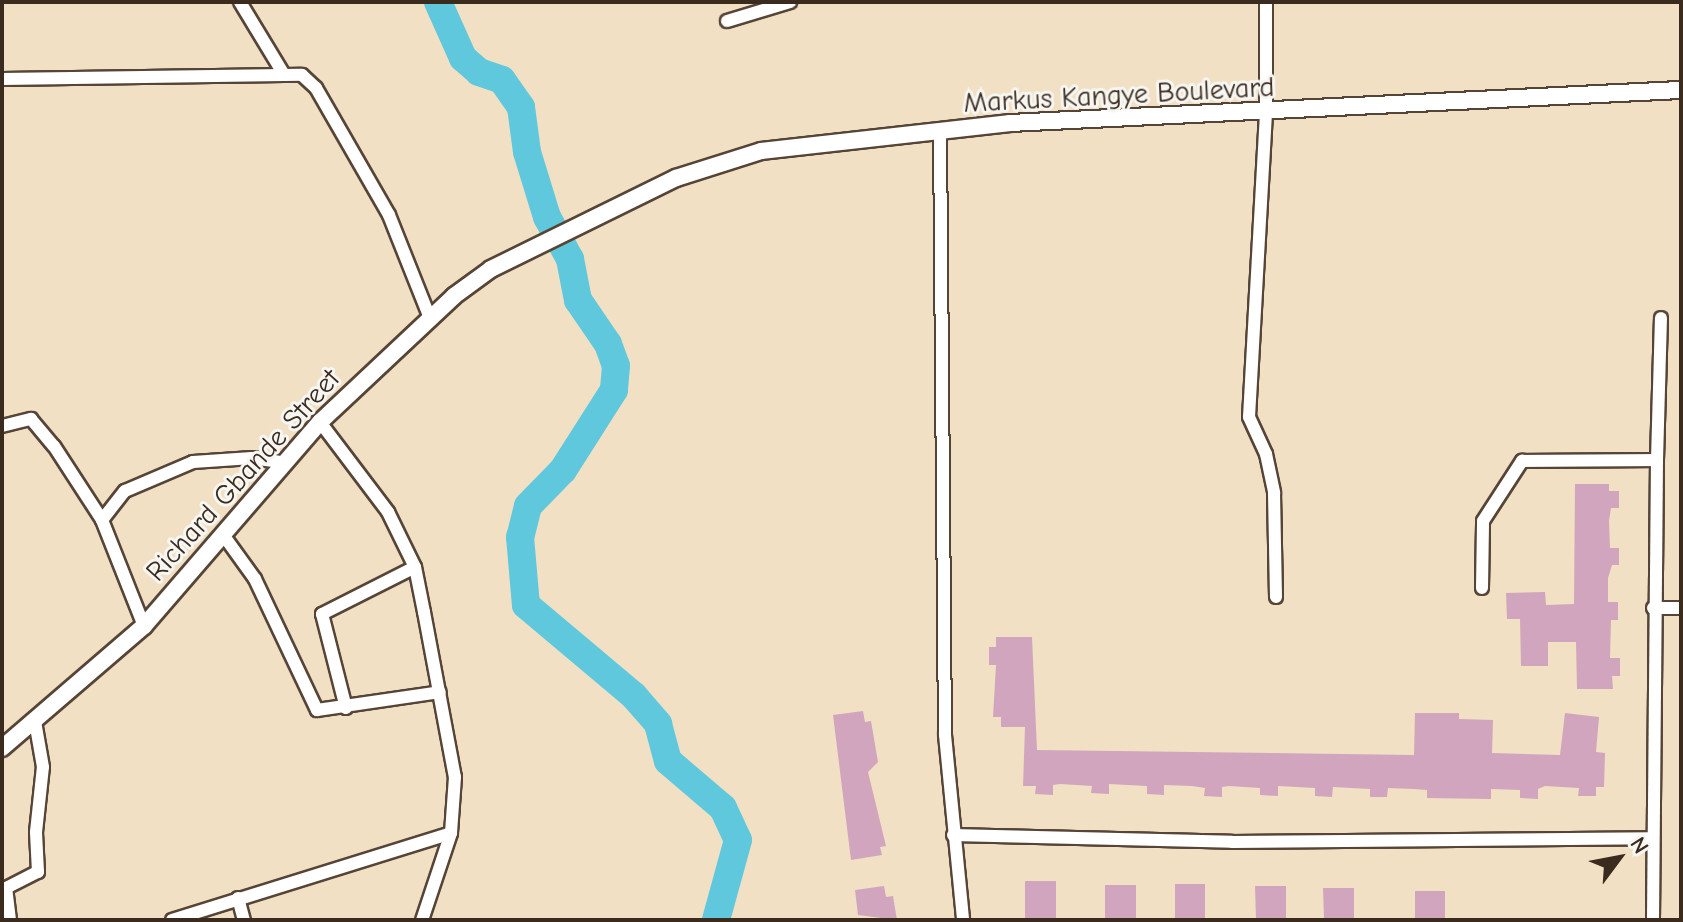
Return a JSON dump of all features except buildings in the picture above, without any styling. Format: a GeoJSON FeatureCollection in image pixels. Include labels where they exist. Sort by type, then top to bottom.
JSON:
{"type":"FeatureCollection","features":[{"type":"Feature","properties":{"kind":"street"},"geometry":{"type":"LineString","coordinates":[[240,2],[283,73]]}},
{"type":"Feature","properties":{"kind":"street"},"geometry":{"type":"LineString","coordinates":[[727,21],[790,2]]}},
{"type":"Feature","properties":{"kind":"street"},"geometry":{"type":"LineString","coordinates":[[1266,2],[1266,113],[1249,417],[1266,454],[1274,493],[1276,597]]}},
{"type":"Feature","properties":{"kind":"street"},"geometry":{"type":"LineString","coordinates":[[2,79],[302,75],[316,88],[389,215],[430,318]]}},
{"type":"Feature","properties":{"kind":"street","name":"Markus Kangye Boulevard"},"geometry":{"type":"LineString","coordinates":[[532,249],[676,178],[724,160],[940,130],[1681,90]]}},
{"type":"Feature","properties":{"kind":"street"},"geometry":{"type":"LineString","coordinates":[[940,130],[945,735],[963,920]]}},
{"type":"Feature","properties":{"kind":"street","name":"Richard Gbande Street"},"geometry":{"type":"LineString","coordinates":[[5,739],[35,721],[144,626],[320,422],[430,318],[491,269],[532,249]]}},
{"type":"Feature","properties":{"kind":"street"},"geometry":{"type":"LineString","coordinates":[[1653,920],[1653,608],[1661,318]]}},
{"type":"Feature","properties":{"kind":"street"},"geometry":{"type":"LineString","coordinates":[[2,426],[31,419],[102,520],[144,626]]}},
{"type":"Feature","properties":{"kind":"street"},"geometry":{"type":"LineString","coordinates":[[320,422],[388,512],[415,567],[454,766],[451,833],[422,920]]}},
{"type":"Feature","properties":{"kind":"street"},"geometry":{"type":"LineString","coordinates":[[102,520],[125,491],[193,462],[252,458],[286,463]]}},
{"type":"Feature","properties":{"kind":"street"},"geometry":{"type":"LineString","coordinates":[[1482,588],[1483,521],[1522,461],[1657,460]]}},
{"type":"Feature","properties":{"kind":"street"},"geometry":{"type":"LineString","coordinates":[[224,536],[255,579],[313,707],[322,712],[440,692]]}},
{"type":"Feature","properties":{"kind":"street"},"geometry":{"type":"LineString","coordinates":[[346,708],[322,614],[415,567]]}},
{"type":"Feature","properties":{"kind":"street"},"geometry":{"type":"LineString","coordinates":[[1653,608],[1681,608]]}},
{"type":"Feature","properties":{"kind":"street"},"geometry":{"type":"LineString","coordinates":[[10,920],[6,888],[38,872],[36,832],[43,767],[35,721]]}},
{"type":"Feature","properties":{"kind":"street"},"geometry":{"type":"LineString","coordinates":[[172,920],[451,833]]}},
{"type":"Feature","properties":{"kind":"street"},"geometry":{"type":"LineString","coordinates":[[953,835],[1232,842],[1652,838]]}},
{"type":"Feature","properties":{"kind":"street"},"geometry":{"type":"LineString","coordinates":[[238,898],[244,920]]}},
{"type":"Feature","properties":{"kind":"waterway"},"geometry":{"type":"LineString","coordinates":[[438,2],[463,58],[479,72],[502,80],[521,107],[527,152],[547,217],[570,259],[578,300],[608,344],[616,366],[614,390],[563,470],[528,506],[520,537],[526,605],[634,696],[658,724],[668,761],[723,808],[738,840],[716,920]]}}]}
